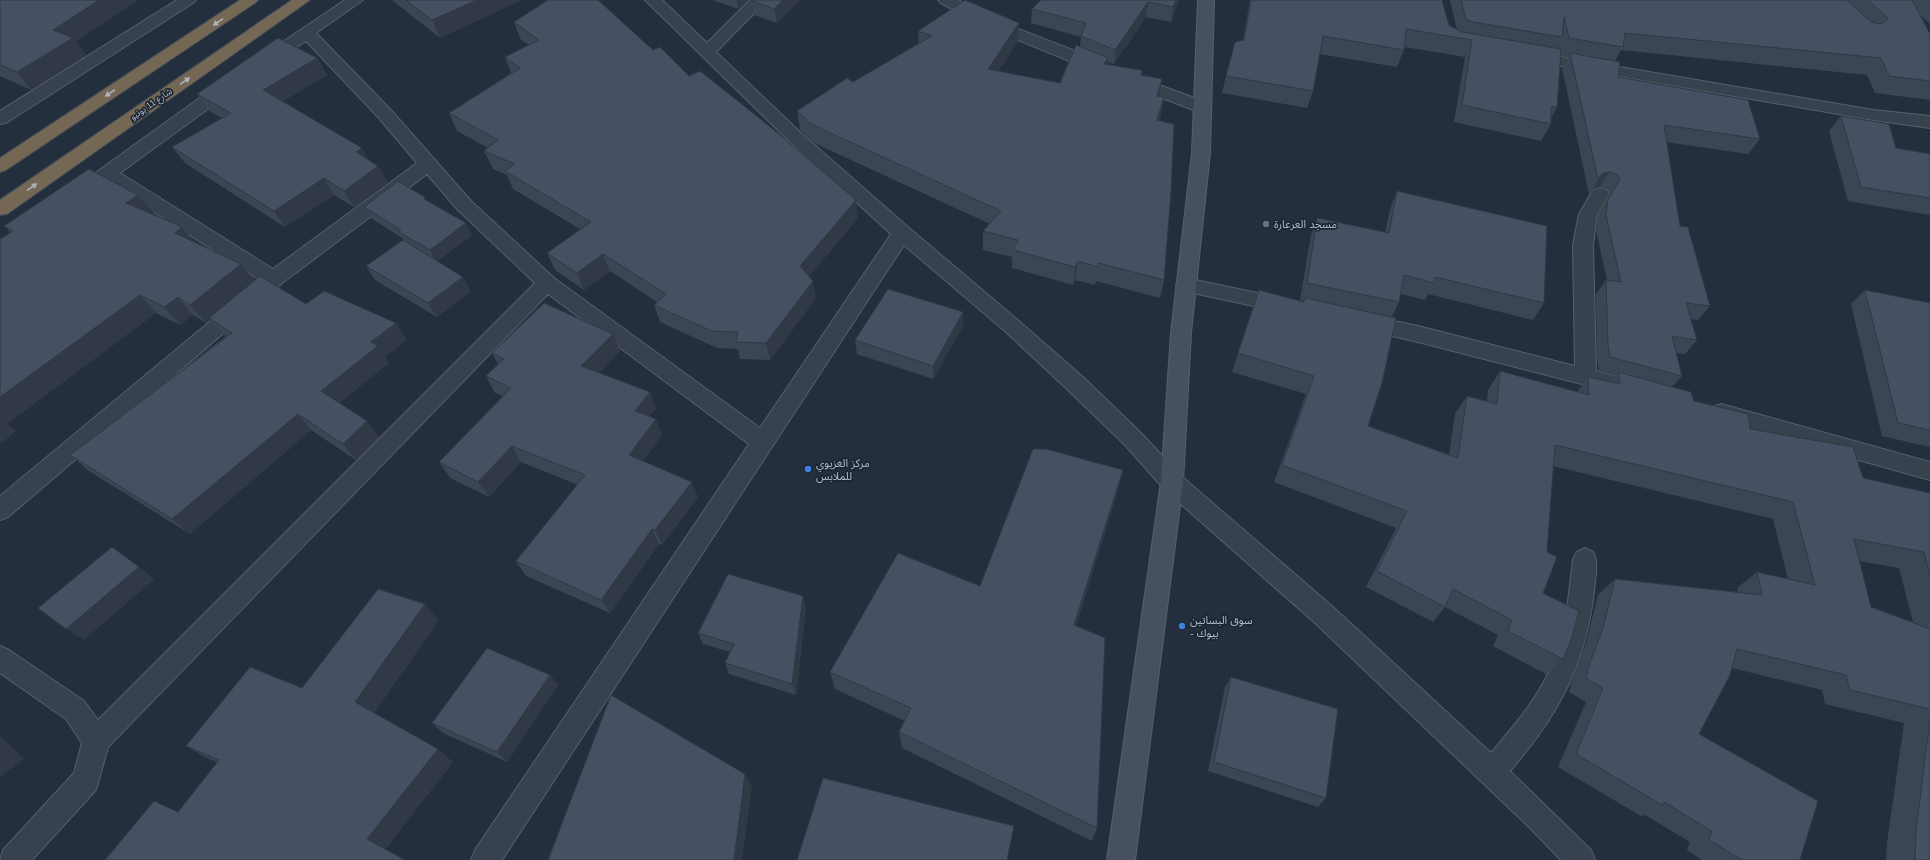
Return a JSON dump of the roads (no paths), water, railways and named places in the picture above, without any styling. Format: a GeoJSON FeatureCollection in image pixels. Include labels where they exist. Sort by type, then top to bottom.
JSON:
{"type":"FeatureCollection","features":[{"type":"Feature","properties":{"kind":"highway"},"geometry":{"type":"LineString","coordinates":[[0,166],[250,0]]}},
{"type":"Feature","properties":{"kind":"highway","name":"شارع 11 يونيو"},"geometry":{"type":"LineString","coordinates":[[0,209],[302,0]]}},
{"type":"Feature","properties":{"kind":"main road"},"geometry":{"type":"LineString","coordinates":[[1121,860],[1172,482],[1181,333],[1201,153],[1206,0]]}},
{"type":"Feature","properties":{"kind":"street"},"geometry":{"type":"LineString","coordinates":[[0,120],[188,0]]}},
{"type":"Feature","properties":{"kind":"street"},"geometry":{"type":"LineString","coordinates":[[63,204],[248,73],[355,0]]}},
{"type":"Feature","properties":{"kind":"street"},"geometry":{"type":"LineString","coordinates":[[653,0],[708,51],[796,138],[902,233],[1014,327],[1076,384],[1133,439],[1172,482],[1324,616],[1538,816],[1580,860]]}},
{"type":"Feature","properties":{"kind":"street"},"geometry":{"type":"LineString","coordinates":[[708,51],[759,0]]}},
{"type":"Feature","properties":{"kind":"street"},"geometry":{"type":"LineString","coordinates":[[946,0],[987,22],[1202,108]]}},
{"type":"Feature","properties":{"kind":"street"},"geometry":{"type":"LineString","coordinates":[[306,33],[384,113],[464,205],[547,283],[763,442]]}},
{"type":"Feature","properties":{"kind":"street"},"geometry":{"type":"LineString","coordinates":[[1513,54],[1834,107],[1873,115],[1930,122]]}},
{"type":"Feature","properties":{"kind":"street"},"geometry":{"type":"LineString","coordinates":[[0,510],[274,279],[428,164]]}},
{"type":"Feature","properties":{"kind":"street"},"geometry":{"type":"LineString","coordinates":[[107,173],[274,279]]}},
{"type":"Feature","properties":{"kind":"street"},"geometry":{"type":"LineString","coordinates":[[1586,376],[1582,245],[1588,214],[1600,194]]}},
{"type":"Feature","properties":{"kind":"street"},"geometry":{"type":"LineString","coordinates":[[485,860],[902,233]]}},
{"type":"Feature","properties":{"kind":"street"},"geometry":{"type":"LineString","coordinates":[[13,860],[86,780],[96,740],[547,283]]}},
{"type":"Feature","properties":{"kind":"street"},"geometry":{"type":"LineString","coordinates":[[1186,285],[1302,309]]}},
{"type":"Feature","properties":{"kind":"street"},"geometry":{"type":"LineString","coordinates":[[1348,319],[1418,334],[1639,390]]}},
{"type":"Feature","properties":{"kind":"street"},"geometry":{"type":"LineString","coordinates":[[1699,407],[1930,472]]}},
{"type":"Feature","properties":{"kind":"street"},"geometry":{"type":"LineString","coordinates":[[1491,772],[1529,728],[1564,667],[1578,619],[1585,559]]}},
{"type":"Feature","properties":{"kind":"street"},"geometry":{"type":"LineString","coordinates":[[0,658],[75,710],[96,740]]}},
{"type":"Feature","properties":{"kind":"place","name":"مسجد العرعارة"},"geometry":{"type":"Point","coordinates":[1266,224]}},
{"type":"Feature","properties":{"kind":"place","name":"مركز الغزيوي للملابس"},"geometry":{"type":"Point","coordinates":[808,469]}},
{"type":"Feature","properties":{"kind":"place","name":"سوق البساتين - بيوك"},"geometry":{"type":"Point","coordinates":[1182,626]}}]}
